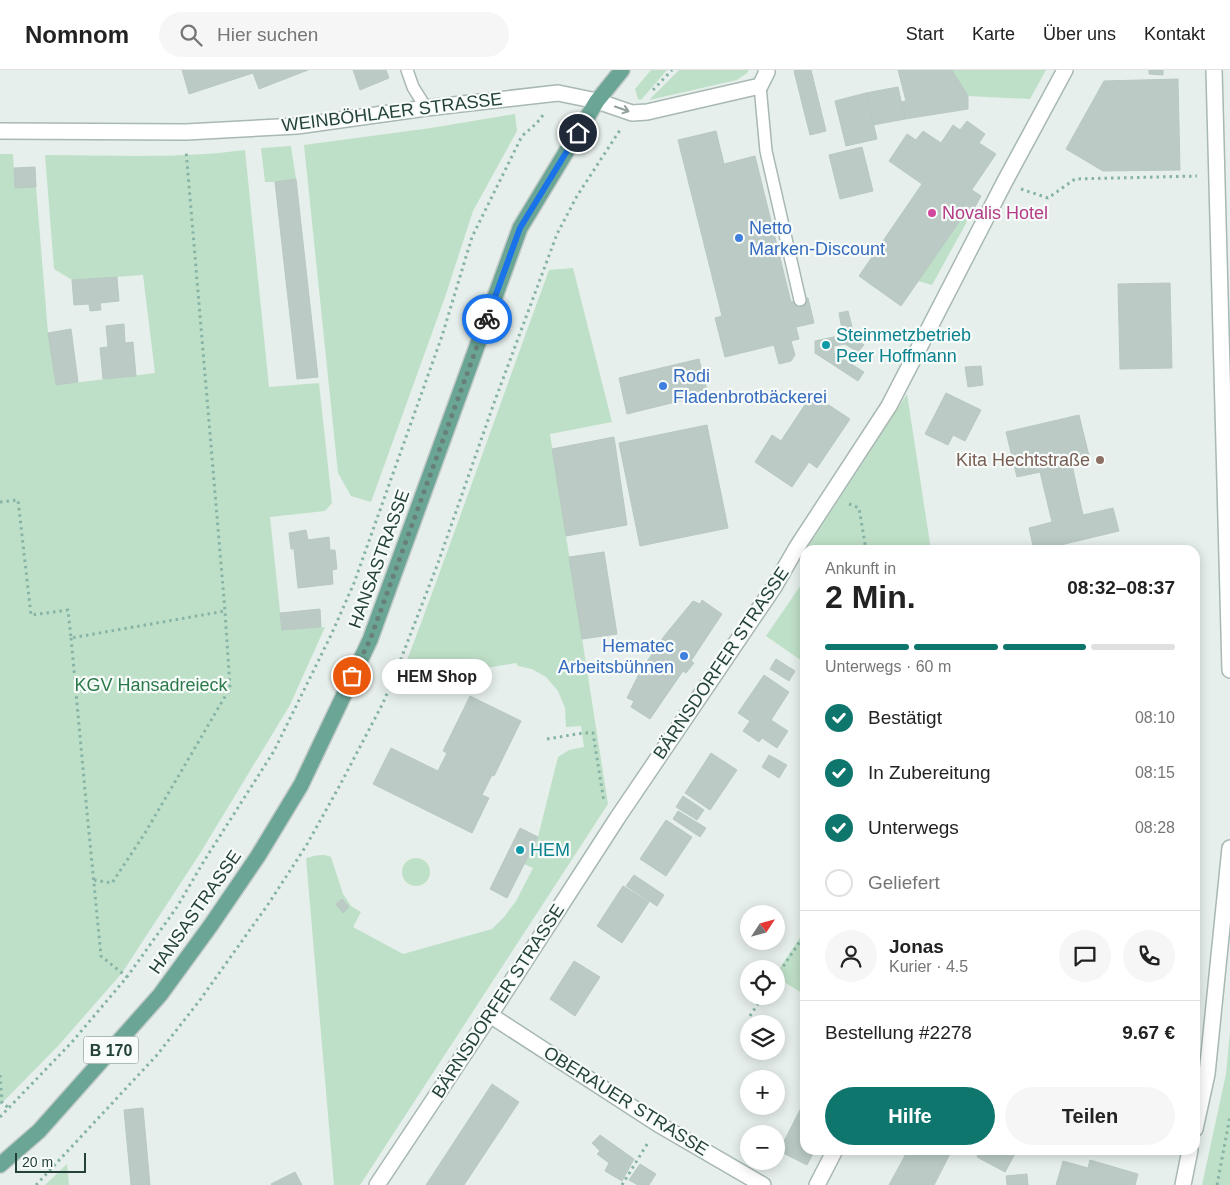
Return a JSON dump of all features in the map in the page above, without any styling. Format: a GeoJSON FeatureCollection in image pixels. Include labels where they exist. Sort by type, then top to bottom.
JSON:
{"type":"FeatureCollection","features":[{"type":"Feature","properties":{"kind":"main road","name":"HANSASTRASSE"},"geometry":{"type":"LineString","coordinates":[[0,1165],[39,1131],[160,995],[248,871],[301,784],[370,640],[520,228],[597,101],[622,70]]}},
{"type":"Feature","properties":{"kind":"street"},"geometry":{"type":"LineString","coordinates":[[760,86],[767,72],[766,70]]}},
{"type":"Feature","properties":{"kind":"street","name":"BÄRNSDORFER STRASSE"},"geometry":{"type":"LineString","coordinates":[[377,1185],[618,817],[774,587],[797,547],[889,406],[1004,183],[1065,70]]}},
{"type":"Feature","properties":{"kind":"street"},"geometry":{"type":"LineString","coordinates":[[1214,70],[1230,670]]}},
{"type":"Feature","properties":{"kind":"street","name":"WEINBÖHLAER STRASSE"},"geometry":{"type":"LineString","coordinates":[[0,131],[186,132],[297,126],[426,108],[558,93],[597,101],[632,113],[647,112],[760,86]]}},
{"type":"Feature","properties":{"kind":"street"},"geometry":{"type":"LineString","coordinates":[[1200,1106],[1207,1074],[1230,848]]}},
{"type":"Feature","properties":{"kind":"street","name":"OBERAUER STRASSE"},"geometry":{"type":"LineString","coordinates":[[490,1015],[658,1124],[764,1185]]}},
{"type":"Feature","properties":{"kind":"street"},"geometry":{"type":"LineString","coordinates":[[817,1185],[832,1155]]}},
{"type":"Feature","properties":{"kind":"street"},"geometry":{"type":"LineString","coordinates":[[1183,1185],[1189,1155]]}},
{"type":"Feature","properties":{"kind":"lane"},"geometry":{"type":"LineString","coordinates":[[407,70],[413,87],[426,108]]}},
{"type":"Feature","properties":{"kind":"lane"},"geometry":{"type":"LineString","coordinates":[[760,86],[766,151],[800,300]]}},
{"type":"Feature","properties":{"kind":"path"},"geometry":{"type":"LineString","coordinates":[[0,1116],[72,1042],[127,977],[177,907],[274,751],[332,633],[354,583],[442,336],[472,237],[522,136],[537,124],[558,93]]}},
{"type":"Feature","properties":{"kind":"path"},"geometry":{"type":"LineString","coordinates":[[94,880],[112,883],[145,833],[230,688],[186,154],[186,132]]}},
{"type":"Feature","properties":{"kind":"path"},"geometry":{"type":"LineString","coordinates":[[1004,183],[1048,198],[1075,179],[1216,175]]}},
{"type":"Feature","properties":{"kind":"path"},"geometry":{"type":"LineString","coordinates":[[829,497],[859,508],[865,545]]}},
{"type":"Feature","properties":{"kind":"path"},"geometry":{"type":"LineString","coordinates":[[0,502],[18,500],[31,615],[68,610],[101,956],[127,977]]}},
{"type":"Feature","properties":{"kind":"path"},"geometry":{"type":"LineString","coordinates":[[71,638],[225,611]]}},
{"type":"Feature","properties":{"kind":"path"},"geometry":{"type":"LineString","coordinates":[[547,739],[593,733],[605,810],[618,817]]}},
{"type":"Feature","properties":{"kind":"path"},"geometry":{"type":"LineString","coordinates":[[785,964],[800,941]]}},
{"type":"Feature","properties":{"kind":"path"},"geometry":{"type":"LineString","coordinates":[[0,1075],[2,1103],[9,1108]]}},
{"type":"Feature","properties":{"kind":"path"},"geometry":{"type":"LineString","coordinates":[[1217,1185],[1230,1116]]}},
{"type":"Feature","properties":{"kind":"path"},"geometry":{"type":"LineString","coordinates":[[622,1185],[658,1124]]}},
{"type":"Feature","properties":{"kind":"green space"},"geometry":{"type":"Polygon","coordinates":[[[651,70],[667,70],[641,100],[638,99],[635,89],[651,70]]]}},
{"type":"Feature","properties":{"kind":"green space"},"geometry":{"type":"Polygon","coordinates":[[[679,70],[749,70],[737,80],[649,100],[679,70]]]}},
{"type":"Feature","properties":{"kind":"green space"},"geometry":{"type":"Polygon","coordinates":[[[952,70],[1046,70],[1030,99],[968,96],[952,70]]]}},
{"type":"Feature","properties":{"kind":"green space"},"geometry":{"type":"Polygon","coordinates":[[[515,114],[517,131],[473,211],[445,297],[371,502],[351,496],[338,473],[304,145],[431,128],[515,114]]]}},
{"type":"Feature","properties":{"kind":"green space"},"geometry":{"type":"Polygon","coordinates":[[[291,146],[296,179],[265,182],[261,148],[291,146]]]}},
{"type":"Feature","properties":{"kind":"green space","name":"KGV Hansadreieck"},"geometry":{"type":"Polygon","coordinates":[[[245,150],[269,387],[319,383],[332,503],[325,511],[270,517],[282,630],[325,627],[290,705],[199,855],[122,973],[58,1046],[0,1105],[0,154],[13,154],[15,188],[36,187],[48,333],[56,385],[155,373],[143,275],[72,280],[54,269],[45,155],[170,156],[245,150]]]}},
{"type":"Feature","properties":{"kind":"green space"},"geometry":{"type":"Polygon","coordinates":[[[964,215],[969,218],[932,285],[918,281],[964,215]]]}},
{"type":"Feature","properties":{"kind":"green space"},"geometry":{"type":"Polygon","coordinates":[[[573,268],[612,422],[550,434],[608,804],[360,1185],[334,1185],[306,858],[322,855],[331,857],[343,894],[351,906],[361,912],[353,927],[403,954],[492,929],[516,901],[533,868],[524,864],[538,837],[558,757],[569,750],[584,747],[581,726],[566,727],[565,708],[558,691],[546,677],[532,669],[518,666],[516,663],[431,677],[406,663],[549,270],[573,268]]]}},
{"type":"Feature","properties":{"kind":"green space"},"geometry":{"type":"Polygon","coordinates":[[[907,394],[930,545],[809,545],[907,394]]]}},
{"type":"Feature","properties":{"kind":"green space"},"geometry":{"type":"Polygon","coordinates":[[[800,586],[800,660],[766,636],[800,586]]]}},
{"type":"Feature","properties":{"kind":"green space"},"geometry":{"type":"Polygon","coordinates":[[[416,858],[426,862],[430,872],[426,882],[416,886],[406,882],[402,872],[406,862],[416,858]]]}},
{"type":"Feature","properties":{"kind":"green space"},"geometry":{"type":"Polygon","coordinates":[[[800,938],[800,992],[785,983],[785,960],[800,938]]]}},
{"type":"Feature","properties":{"kind":"green space"},"geometry":{"type":"Polygon","coordinates":[[[1230,1031],[1230,1185],[1202,1185],[1226,1074],[1230,1031]]]}},
{"type":"Feature","properties":{"kind":"green space"},"geometry":{"type":"Polygon","coordinates":[[[67,1164],[69,1185],[45,1185],[67,1164]]]}},
{"type":"Feature","properties":{"kind":"building"},"geometry":{"type":"Polygon","coordinates":[[[182,70],[308,70],[259,89],[253,73],[189,94],[182,70]]]}},
{"type":"Feature","properties":{"kind":"building"},"geometry":{"type":"Polygon","coordinates":[[[353,70],[386,70],[389,78],[360,90],[353,70]]]}},
{"type":"Feature","properties":{"kind":"building"},"geometry":{"type":"Polygon","coordinates":[[[811,70],[826,131],[810,135],[794,71],[811,70]]]}},
{"type":"Feature","properties":{"kind":"building"},"geometry":{"type":"Polygon","coordinates":[[[898,70],[952,70],[968,96],[968,109],[905,119],[901,102],[906,101],[898,70]]]}},
{"type":"Feature","properties":{"kind":"building"},"geometry":{"type":"Polygon","coordinates":[[[1149,70],[1163,70],[1163,75],[1149,74],[1149,70]]]}},
{"type":"Feature","properties":{"kind":"building"},"geometry":{"type":"Polygon","coordinates":[[[1178,79],[1180,170],[1103,171],[1066,149],[1104,81],[1178,79]]]}},
{"type":"Feature","properties":{"kind":"building"},"geometry":{"type":"Polygon","coordinates":[[[898,87],[905,119],[873,125],[866,93],[898,87]]]}},
{"type":"Feature","properties":{"kind":"building"},"geometry":{"type":"Polygon","coordinates":[[[866,93],[877,139],[846,146],[835,101],[866,93]]]}},
{"type":"Feature","properties":{"kind":"building","name":"Novalis Hotel"},"geometry":{"type":"Polygon","coordinates":[[[967,121],[985,134],[979,143],[996,154],[958,210],[964,215],[901,306],[859,276],[922,184],[889,161],[907,134],[916,140],[923,131],[941,143],[953,125],[960,130],[967,121]]]}},
{"type":"Feature","properties":{"kind":"building","name":"Netto Marken-Discount"},"geometry":{"type":"Polygon","coordinates":[[[716,131],[724,164],[755,156],[791,302],[808,298],[814,323],[796,327],[799,339],[791,341],[795,355],[791,361],[779,364],[774,345],[725,357],[715,318],[722,316],[678,140],[716,131]]]}},
{"type":"Feature","properties":{"kind":"building"},"geometry":{"type":"Polygon","coordinates":[[[862,147],[873,191],[840,199],[829,155],[862,147]]]}},
{"type":"Feature","properties":{"kind":"building"},"geometry":{"type":"Polygon","coordinates":[[[35,167],[36,187],[15,188],[14,168],[35,167]]]}},
{"type":"Feature","properties":{"kind":"building"},"geometry":{"type":"Polygon","coordinates":[[[296,179],[318,377],[297,379],[275,182],[296,179]]]}},
{"type":"Feature","properties":{"kind":"building"},"geometry":{"type":"Polygon","coordinates":[[[972,190],[981,196],[969,218],[958,210],[972,190]]]}},
{"type":"Feature","properties":{"kind":"building"},"geometry":{"type":"Polygon","coordinates":[[[117,277],[119,301],[100,303],[101,310],[90,311],[89,304],[74,305],[72,280],[117,277]]]}},
{"type":"Feature","properties":{"kind":"building"},"geometry":{"type":"Polygon","coordinates":[[[1170,283],[1172,368],[1120,369],[1118,284],[1170,283]]]}},
{"type":"Feature","properties":{"kind":"building","name":"Steinmetzbetrieb Peer Hoffmann"},"geometry":{"type":"Polygon","coordinates":[[[848,311],[855,338],[864,345],[858,352],[845,344],[834,346],[834,353],[864,372],[858,381],[815,353],[815,341],[843,335],[839,313],[848,311]]]}},
{"type":"Feature","properties":{"kind":"building"},"geometry":{"type":"Polygon","coordinates":[[[124,324],[125,343],[133,342],[136,376],[103,379],[100,348],[108,347],[106,326],[124,324]]]}},
{"type":"Feature","properties":{"kind":"building"},"geometry":{"type":"Polygon","coordinates":[[[71,329],[78,382],[56,385],[48,333],[71,329]]]}},
{"type":"Feature","properties":{"kind":"building","name":"Rodi Fladenbrotbäckerei"},"geometry":{"type":"Polygon","coordinates":[[[699,359],[708,394],[627,414],[619,378],[699,359]]]}},
{"type":"Feature","properties":{"kind":"building"},"geometry":{"type":"Polygon","coordinates":[[[981,366],[983,385],[968,387],[965,367],[981,366]]]}},
{"type":"Feature","properties":{"kind":"building"},"geometry":{"type":"Polygon","coordinates":[[[946,393],[981,410],[965,441],[953,435],[948,445],[925,434],[946,393]]]}},
{"type":"Feature","properties":{"kind":"building"},"geometry":{"type":"Polygon","coordinates":[[[812,394],[850,419],[817,468],[809,462],[792,487],[755,462],[772,435],[781,441],[812,394]]]}},
{"type":"Feature","properties":{"kind":"building"},"geometry":{"type":"Polygon","coordinates":[[[1079,415],[1090,460],[1072,465],[1083,515],[1113,508],[1119,531],[1061,545],[1033,545],[1029,528],[1052,522],[1040,472],[1017,477],[1006,432],[1079,415]]]}},
{"type":"Feature","properties":{"kind":"building"},"geometry":{"type":"Polygon","coordinates":[[[707,425],[728,528],[640,546],[619,443],[707,425]]]}},
{"type":"Feature","properties":{"kind":"building"},"geometry":{"type":"Polygon","coordinates":[[[614,437],[627,525],[566,536],[552,449],[614,437]]]}},
{"type":"Feature","properties":{"kind":"building"},"geometry":{"type":"Polygon","coordinates":[[[306,530],[308,540],[329,537],[330,550],[335,550],[337,569],[332,570],[333,584],[298,588],[294,549],[291,549],[289,533],[306,530]]]}},
{"type":"Feature","properties":{"kind":"building"},"geometry":{"type":"Polygon","coordinates":[[[604,552],[617,634],[582,639],[569,557],[604,552]]]}},
{"type":"Feature","properties":{"kind":"building"},"geometry":{"type":"Polygon","coordinates":[[[702,600],[722,614],[691,661],[694,663],[686,673],[683,671],[650,719],[631,707],[634,701],[627,698],[640,672],[665,635],[693,601],[700,604],[702,600]]]}},
{"type":"Feature","properties":{"kind":"building"},"geometry":{"type":"Polygon","coordinates":[[[320,609],[321,627],[282,630],[280,613],[320,609]]]}},
{"type":"Feature","properties":{"kind":"building"},"geometry":{"type":"Polygon","coordinates":[[[776,659],[795,671],[789,681],[770,669],[776,659]]]}},
{"type":"Feature","properties":{"kind":"building"},"geometry":{"type":"Polygon","coordinates":[[[764,675],[789,692],[771,720],[788,731],[777,748],[762,738],[759,742],[743,731],[750,721],[738,713],[764,675]]]}},
{"type":"Feature","properties":{"kind":"building"},"geometry":{"type":"Polygon","coordinates":[[[470,696],[521,721],[494,776],[443,751],[470,696]]]}},
{"type":"Feature","properties":{"kind":"building"},"geometry":{"type":"Polygon","coordinates":[[[391,748],[438,771],[447,753],[492,775],[482,795],[489,798],[472,833],[373,784],[391,748]]]}},
{"type":"Feature","properties":{"kind":"building"},"geometry":{"type":"Polygon","coordinates":[[[711,753],[737,770],[710,810],[685,793],[711,753]]]}},
{"type":"Feature","properties":{"kind":"building"},"geometry":{"type":"Polygon","coordinates":[[[769,755],[787,765],[779,778],[762,767],[769,755]]]}},
{"type":"Feature","properties":{"kind":"building"},"geometry":{"type":"Polygon","coordinates":[[[683,796],[704,810],[697,820],[676,807],[683,796]]]}},
{"type":"Feature","properties":{"kind":"building"},"geometry":{"type":"Polygon","coordinates":[[[678,811],[706,828],[700,837],[673,819],[678,811]]]}},
{"type":"Feature","properties":{"kind":"building"},"geometry":{"type":"Polygon","coordinates":[[[666,820],[692,837],[666,876],[640,859],[666,820]]]}},
{"type":"Feature","properties":{"kind":"building","name":"HEM"},"geometry":{"type":"Polygon","coordinates":[[[520,828],[538,837],[507,898],[490,889],[520,828]]]}},
{"type":"Feature","properties":{"kind":"building"},"geometry":{"type":"Polygon","coordinates":[[[634,875],[664,895],[657,906],[626,886],[634,875]]]}},
{"type":"Feature","properties":{"kind":"building"},"geometry":{"type":"Polygon","coordinates":[[[623,886],[649,902],[622,943],[597,926],[623,886]]]}},
{"type":"Feature","properties":{"kind":"building"},"geometry":{"type":"Polygon","coordinates":[[[342,899],[349,907],[343,913],[336,904],[342,899]]]}},
{"type":"Feature","properties":{"kind":"building"},"geometry":{"type":"Polygon","coordinates":[[[574,961],[600,977],[575,1016],[550,999],[574,961]]]}},
{"type":"Feature","properties":{"kind":"building"},"geometry":{"type":"Polygon","coordinates":[[[492,1084],[519,1102],[464,1185],[426,1185],[492,1084]]]}},
{"type":"Feature","properties":{"kind":"building"},"geometry":{"type":"Polygon","coordinates":[[[143,1108],[150,1185],[131,1185],[124,1110],[143,1108]]]}},
{"type":"Feature","properties":{"kind":"building"},"geometry":{"type":"Polygon","coordinates":[[[800,1110],[800,1155],[812,1155],[807,1165],[785,1154],[785,1139],[800,1110]]]}},
{"type":"Feature","properties":{"kind":"building"},"geometry":{"type":"Polygon","coordinates":[[[600,1135],[634,1159],[622,1181],[605,1171],[609,1163],[597,1154],[600,1151],[592,1143],[600,1135]]]}},
{"type":"Feature","properties":{"kind":"building"},"geometry":{"type":"Polygon","coordinates":[[[905,1155],[949,1155],[934,1185],[889,1185],[905,1155]]]}},
{"type":"Feature","properties":{"kind":"building"},"geometry":{"type":"Polygon","coordinates":[[[978,1155],[1014,1155],[1005,1172],[977,1157],[978,1155]]]}},
{"type":"Feature","properties":{"kind":"building"},"geometry":{"type":"Polygon","coordinates":[[[1090,1160],[1138,1174],[1135,1185],[1056,1185],[1063,1161],[1088,1168],[1090,1160]]]}},
{"type":"Feature","properties":{"kind":"building"},"geometry":{"type":"Polygon","coordinates":[[[640,1164],[656,1174],[649,1185],[638,1185],[629,1180],[640,1164]]]}},
{"type":"Feature","properties":{"kind":"building"},"geometry":{"type":"Polygon","coordinates":[[[295,1172],[302,1185],[271,1184],[295,1172]]]}},
{"type":"Feature","properties":{"kind":"building"},"geometry":{"type":"Polygon","coordinates":[[[1027,1174],[1028,1185],[1007,1185],[1006,1176],[1027,1174]]]}},
{"type":"Feature","properties":{"kind":"way so far"},"geometry":{"type":"LineString","coordinates":[[352,676],[370,640],[487,319]]}},
{"type":"Feature","properties":{"kind":"place","name":"Novalis Hotel"},"geometry":{"type":"Point","coordinates":[932,213]}},
{"type":"Feature","properties":{"kind":"place","name":"Netto Marken-Discount"},"geometry":{"type":"Point","coordinates":[739,238]}},
{"type":"Feature","properties":{"kind":"place","name":"Steinmetzbetrieb Peer Hoffmann"},"geometry":{"type":"Point","coordinates":[826,345]}},
{"type":"Feature","properties":{"kind":"place","name":"Rodi Fladenbrotbäckerei"},"geometry":{"type":"Point","coordinates":[663,386]}},
{"type":"Feature","properties":{"kind":"place","name":"Kita Hechtstraße"},"geometry":{"type":"Point","coordinates":[1100,460]}},
{"type":"Feature","properties":{"kind":"place","name":"Hematec Arbeitsbühnen"},"geometry":{"type":"Point","coordinates":[684,656]}},
{"type":"Feature","properties":{"kind":"place","name":"HEM Shop"},"geometry":{"type":"Point","coordinates":[352,676]}},
{"type":"Feature","properties":{"kind":"place","name":"HEM"},"geometry":{"type":"Point","coordinates":[520,850]}},
{"type":"Feature","properties":{"kind":"route"},"geometry":{"type":"LineString","coordinates":[[487,319],[520,228],[578,133]]}}]}
